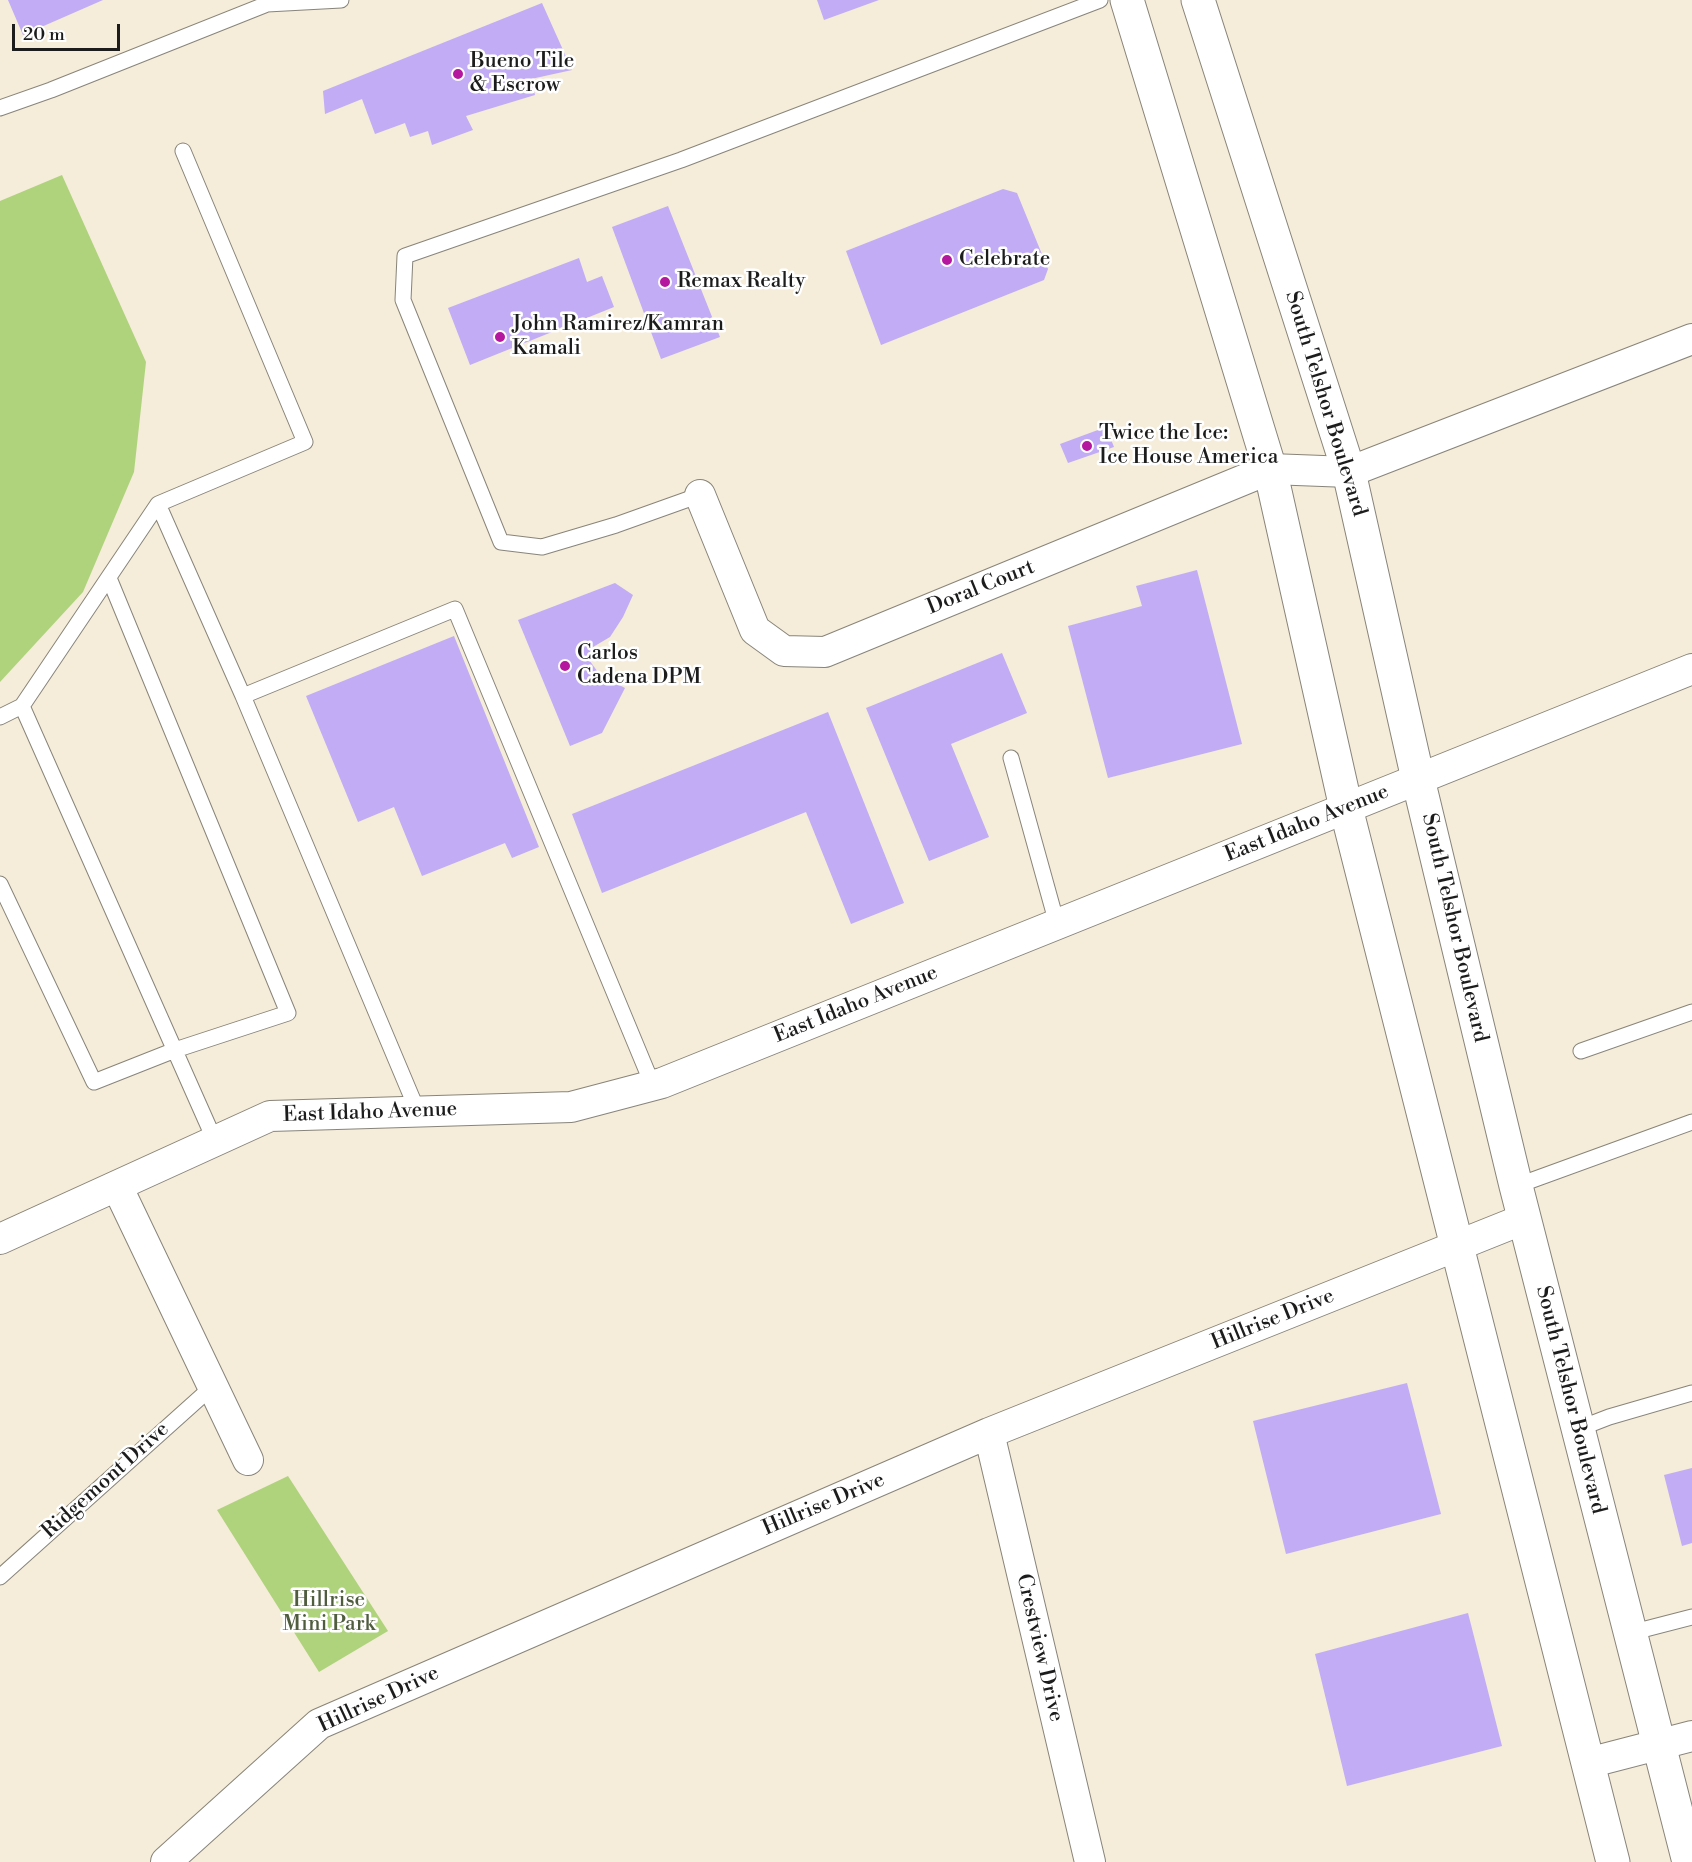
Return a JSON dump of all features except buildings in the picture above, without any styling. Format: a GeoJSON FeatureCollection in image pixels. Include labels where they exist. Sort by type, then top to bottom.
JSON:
{"type":"FeatureCollection","features":[{"type":"Feature","properties":{"kind":"main road"},"geometry":{"type":"LineString","coordinates":[[1127,0],[1270,470],[1346,808],[1613,1862]]}},
{"type":"Feature","properties":{"kind":"main road","name":"South Telshor Boulevard"},"geometry":{"type":"LineString","coordinates":[[1198,0],[1349,472],[1418,779],[1524,1219],[1689,1862]]}},
{"type":"Feature","properties":{"kind":"street"},"geometry":{"type":"LineString","coordinates":[[1349,472],[1692,339]]}},
{"type":"Feature","properties":{"kind":"street","name":"Doral Court"},"geometry":{"type":"LineString","coordinates":[[700,495],[755,630],[784,651],[825,652],[1270,470],[1349,472]]}},
{"type":"Feature","properties":{"kind":"street","name":"East Idaho Avenue"},"geometry":{"type":"LineString","coordinates":[[0,1239],[270,1116],[571,1107],[653,1086],[1692,669]]}},
{"type":"Feature","properties":{"kind":"street"},"geometry":{"type":"LineString","coordinates":[[117,1186],[248,1460]]}},
{"type":"Feature","properties":{"kind":"street","name":"Hillrise Drive"},"geometry":{"type":"LineString","coordinates":[[166,1862],[319,1724],[989,1433],[1524,1219]]}},
{"type":"Feature","properties":{"kind":"street","name":"Crestview Drive"},"geometry":{"type":"LineString","coordinates":[[989,1433],[1090,1862]]}},
{"type":"Feature","properties":{"kind":"street"},"geometry":{"type":"LineString","coordinates":[[1588,1763],[1692,1736]]}},
{"type":"Feature","properties":{"kind":"lane"},"geometry":{"type":"LineString","coordinates":[[0,108],[267,4],[341,0]]}},
{"type":"Feature","properties":{"kind":"lane"},"geometry":{"type":"LineString","coordinates":[[700,495],[616,525],[542,547],[501,542],[403,300],[405,256],[681,160],[1100,0]]}},
{"type":"Feature","properties":{"kind":"lane"},"geometry":{"type":"LineString","coordinates":[[0,717],[22,706],[158,504],[305,442],[183,151]]}},
{"type":"Feature","properties":{"kind":"lane"},"geometry":{"type":"LineString","coordinates":[[158,504],[243,696],[418,1112]]}},
{"type":"Feature","properties":{"kind":"lane"},"geometry":{"type":"LineString","coordinates":[[0,884],[94,1082],[175,1050],[288,1013],[109,578]]}},
{"type":"Feature","properties":{"kind":"lane"},"geometry":{"type":"LineString","coordinates":[[243,696],[455,609],[653,1086]]}},
{"type":"Feature","properties":{"kind":"lane"},"geometry":{"type":"LineString","coordinates":[[22,706],[215,1141]]}},
{"type":"Feature","properties":{"kind":"lane"},"geometry":{"type":"LineString","coordinates":[[1011,758],[1057,924]]}},
{"type":"Feature","properties":{"kind":"lane"},"geometry":{"type":"LineString","coordinates":[[1581,1051],[1692,1012]]}},
{"type":"Feature","properties":{"kind":"lane"},"geometry":{"type":"LineString","coordinates":[[1516,1186],[1692,1122]]}},
{"type":"Feature","properties":{"kind":"lane","name":"Ridgemont Drive"},"geometry":{"type":"LineString","coordinates":[[0,1577],[213,1386]]}},
{"type":"Feature","properties":{"kind":"lane"},"geometry":{"type":"LineString","coordinates":[[1578,1429],[1609,1417],[1692,1393]]}},
{"type":"Feature","properties":{"kind":"lane"},"geometry":{"type":"LineString","coordinates":[[1630,1633],[1692,1617]]}},
{"type":"Feature","properties":{"kind":"green space"},"geometry":{"type":"Polygon","coordinates":[[[62,175],[146,362],[134,472],[83,592],[0,682],[0,201],[62,175]]]}},
{"type":"Feature","properties":{"kind":"green space","name":"Hillrise Mini Park"},"geometry":{"type":"Polygon","coordinates":[[[288,1476],[388,1631],[319,1672],[217,1510],[288,1476]]]}},
{"type":"Feature","properties":{"kind":"place","name":"Bueno Tile & Escrow"},"geometry":{"type":"Point","coordinates":[458,74]}},
{"type":"Feature","properties":{"kind":"place","name":"Celebrate"},"geometry":{"type":"Point","coordinates":[947,260]}},
{"type":"Feature","properties":{"kind":"place","name":"Remax Realty"},"geometry":{"type":"Point","coordinates":[665,282]}},
{"type":"Feature","properties":{"kind":"place","name":"John Ramirez/Kamran Kamali"},"geometry":{"type":"Point","coordinates":[500,337]}},
{"type":"Feature","properties":{"kind":"place","name":"Twice the Ice: Ice House America"},"geometry":{"type":"Point","coordinates":[1087,446]}},
{"type":"Feature","properties":{"kind":"place","name":"Carlos Cadena DPM"},"geometry":{"type":"Point","coordinates":[565,666]}}]}
